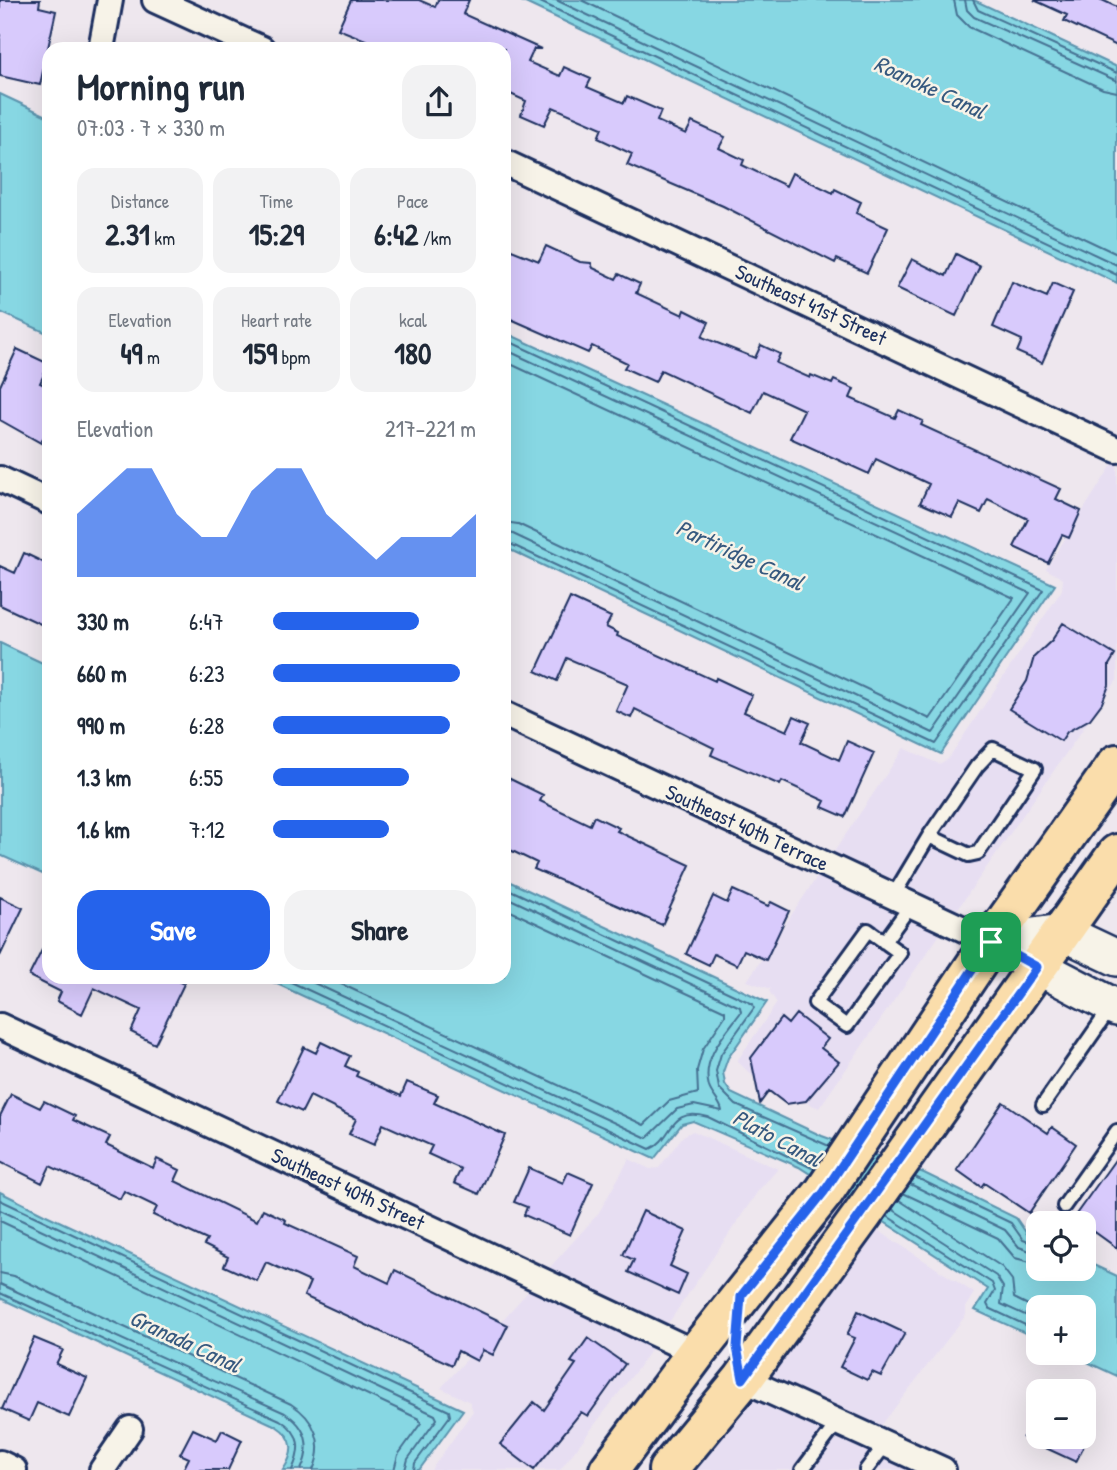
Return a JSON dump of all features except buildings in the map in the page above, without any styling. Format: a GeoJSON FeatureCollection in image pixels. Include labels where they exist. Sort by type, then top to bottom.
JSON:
{"type":"FeatureCollection","features":[{"type":"Feature","properties":{"kind":"main road"},"geometry":{"type":"LineString","coordinates":[[610,1470],[696,1353],[824,1192],[991,942],[1117,764]]}},
{"type":"Feature","properties":{"kind":"main road"},"geometry":{"type":"LineString","coordinates":[[668,1470],[743,1379],[908,1152],[1117,854]]}},
{"type":"Feature","properties":{"kind":"main road"},"geometry":{"type":"LineString","coordinates":[[741,1296],[737,1347],[743,1379]]}},
{"type":"Feature","properties":{"kind":"main road"},"geometry":{"type":"LineString","coordinates":[[696,1353],[705,1387],[701,1430]]}},
{"type":"Feature","properties":{"kind":"street"},"geometry":{"type":"LineString","coordinates":[[102,42],[110,0]]}},
{"type":"Feature","properties":{"kind":"street"},"geometry":{"type":"LineString","coordinates":[[155,0],[247,42]]}},
{"type":"Feature","properties":{"kind":"street","name":"Southeast 41st Street"},"geometry":{"type":"LineString","coordinates":[[511,165],[1117,450]]}},
{"type":"Feature","properties":{"kind":"street"},"geometry":{"type":"LineString","coordinates":[[0,479],[42,499]]}},
{"type":"Feature","properties":{"kind":"street","name":"Southeast 40th Terrace"},"geometry":{"type":"LineString","coordinates":[[511,717],[991,942]]}},
{"type":"Feature","properties":{"kind":"street"},"geometry":{"type":"LineString","coordinates":[[991,942],[1062,932],[1117,958]]}},
{"type":"Feature","properties":{"kind":"street"},"geometry":{"type":"LineString","coordinates":[[991,942],[1115,1007]]}},
{"type":"Feature","properties":{"kind":"street","name":"Southeast 40th Street"},"geometry":{"type":"LineString","coordinates":[[0,1026],[696,1353]]}},
{"type":"Feature","properties":{"kind":"street"},"geometry":{"type":"LineString","coordinates":[[743,1379],[943,1470]]}},
{"type":"Feature","properties":{"kind":"street"},"geometry":{"type":"LineString","coordinates":[[102,1470],[130,1429]]}},
{"type":"Feature","properties":{"kind":"street"},"geometry":{"type":"LineString","coordinates":[[0,1464],[14,1470]]}},
{"type":"Feature","properties":{"kind":"lane"},"geometry":{"type":"LineString","coordinates":[[884,942],[929,836],[978,766],[993,749],[1035,769],[978,853],[969,855],[929,836]]}},
{"type":"Feature","properties":{"kind":"lane"},"geometry":{"type":"LineString","coordinates":[[868,930],[884,942],[900,953],[847,1026],[815,1003],[868,930]]}},
{"type":"Feature","properties":{"kind":"lane"},"geometry":{"type":"LineString","coordinates":[[1043,1105],[1115,1007]]}},
{"type":"Feature","properties":{"kind":"lane"},"geometry":{"type":"LineString","coordinates":[[1064,1206],[1117,1131]]}},
{"type":"Feature","properties":{"kind":"lane"},"geometry":{"type":"LineString","coordinates":[[802,1470],[838,1422]]}},
{"type":"Feature","properties":{"kind":"lane"},"geometry":{"type":"LineString","coordinates":[[866,1470],[885,1445]]}},
{"type":"Feature","properties":{"kind":"shaded area"},"geometry":{"type":"Polygon","coordinates":[[[1117,457],[1117,680],[819,1108],[760,1083],[737,1061],[777,1003],[769,991],[771,989],[747,981],[904,748],[939,764],[948,759],[1062,590],[1063,579],[1046,569],[1117,457]]]}},
{"type":"Feature","properties":{"kind":"shaded area"},"geometry":{"type":"Polygon","coordinates":[[[693,1131],[778,1169],[758,1191],[638,1368],[560,1470],[431,1470],[473,1411],[470,1402],[441,1388],[598,1214],[629,1159],[650,1169],[659,1168],[683,1136],[693,1131]]]}},
{"type":"Feature","properties":{"kind":"shaded area"},"geometry":{"type":"Polygon","coordinates":[[[870,1225],[974,1293],[966,1306],[966,1315],[870,1440],[934,1470],[684,1470],[870,1225]]]}},
{"type":"Feature","properties":{"kind":"water","name":"Roanoke Canal"},"geometry":{"type":"Polygon","coordinates":[[[519,0],[974,0],[1117,67],[1117,283],[519,0]]]}},
{"type":"Feature","properties":{"kind":"water"},"geometry":{"type":"Polygon","coordinates":[[[0,94],[42,114],[42,331],[0,312],[0,94]]]}},
{"type":"Feature","properties":{"kind":"water","name":"Partiridge Canal"},"geometry":{"type":"Polygon","coordinates":[[[511,335],[1055,585],[941,754],[511,550],[511,335]]]}},
{"type":"Feature","properties":{"kind":"water"},"geometry":{"type":"Polygon","coordinates":[[[0,643],[42,663],[42,874],[0,855],[0,643]]]}},
{"type":"Feature","properties":{"kind":"water","name":"Plato Canal"},"geometry":{"type":"Polygon","coordinates":[[[511,882],[767,1002],[728,1058],[723,1072],[725,1084],[731,1093],[822,1136],[924,1173],[1016,1218],[1026,1233],[1026,1281],[1096,1281],[1096,1266],[1117,1276],[1117,1376],[1094,1365],[1096,1365],[1096,1295],[1026,1295],[1026,1333],[975,1310],[988,1289],[799,1167],[693,1121],[682,1124],[654,1159],[277,984],[511,984],[511,882]]]}},
{"type":"Feature","properties":{"kind":"water","name":"Granada Canal"},"geometry":{"type":"Polygon","coordinates":[[[0,1192],[463,1410],[419,1470],[283,1470],[290,1457],[291,1446],[287,1435],[276,1426],[0,1298],[0,1192]]]}},
{"type":"Feature","properties":{"kind":"route"},"geometry":{"type":"LineString","coordinates":[[991,942],[1037,967],[908,1152],[743,1379],[737,1347],[741,1296],[824,1192],[991,942]]}}]}
